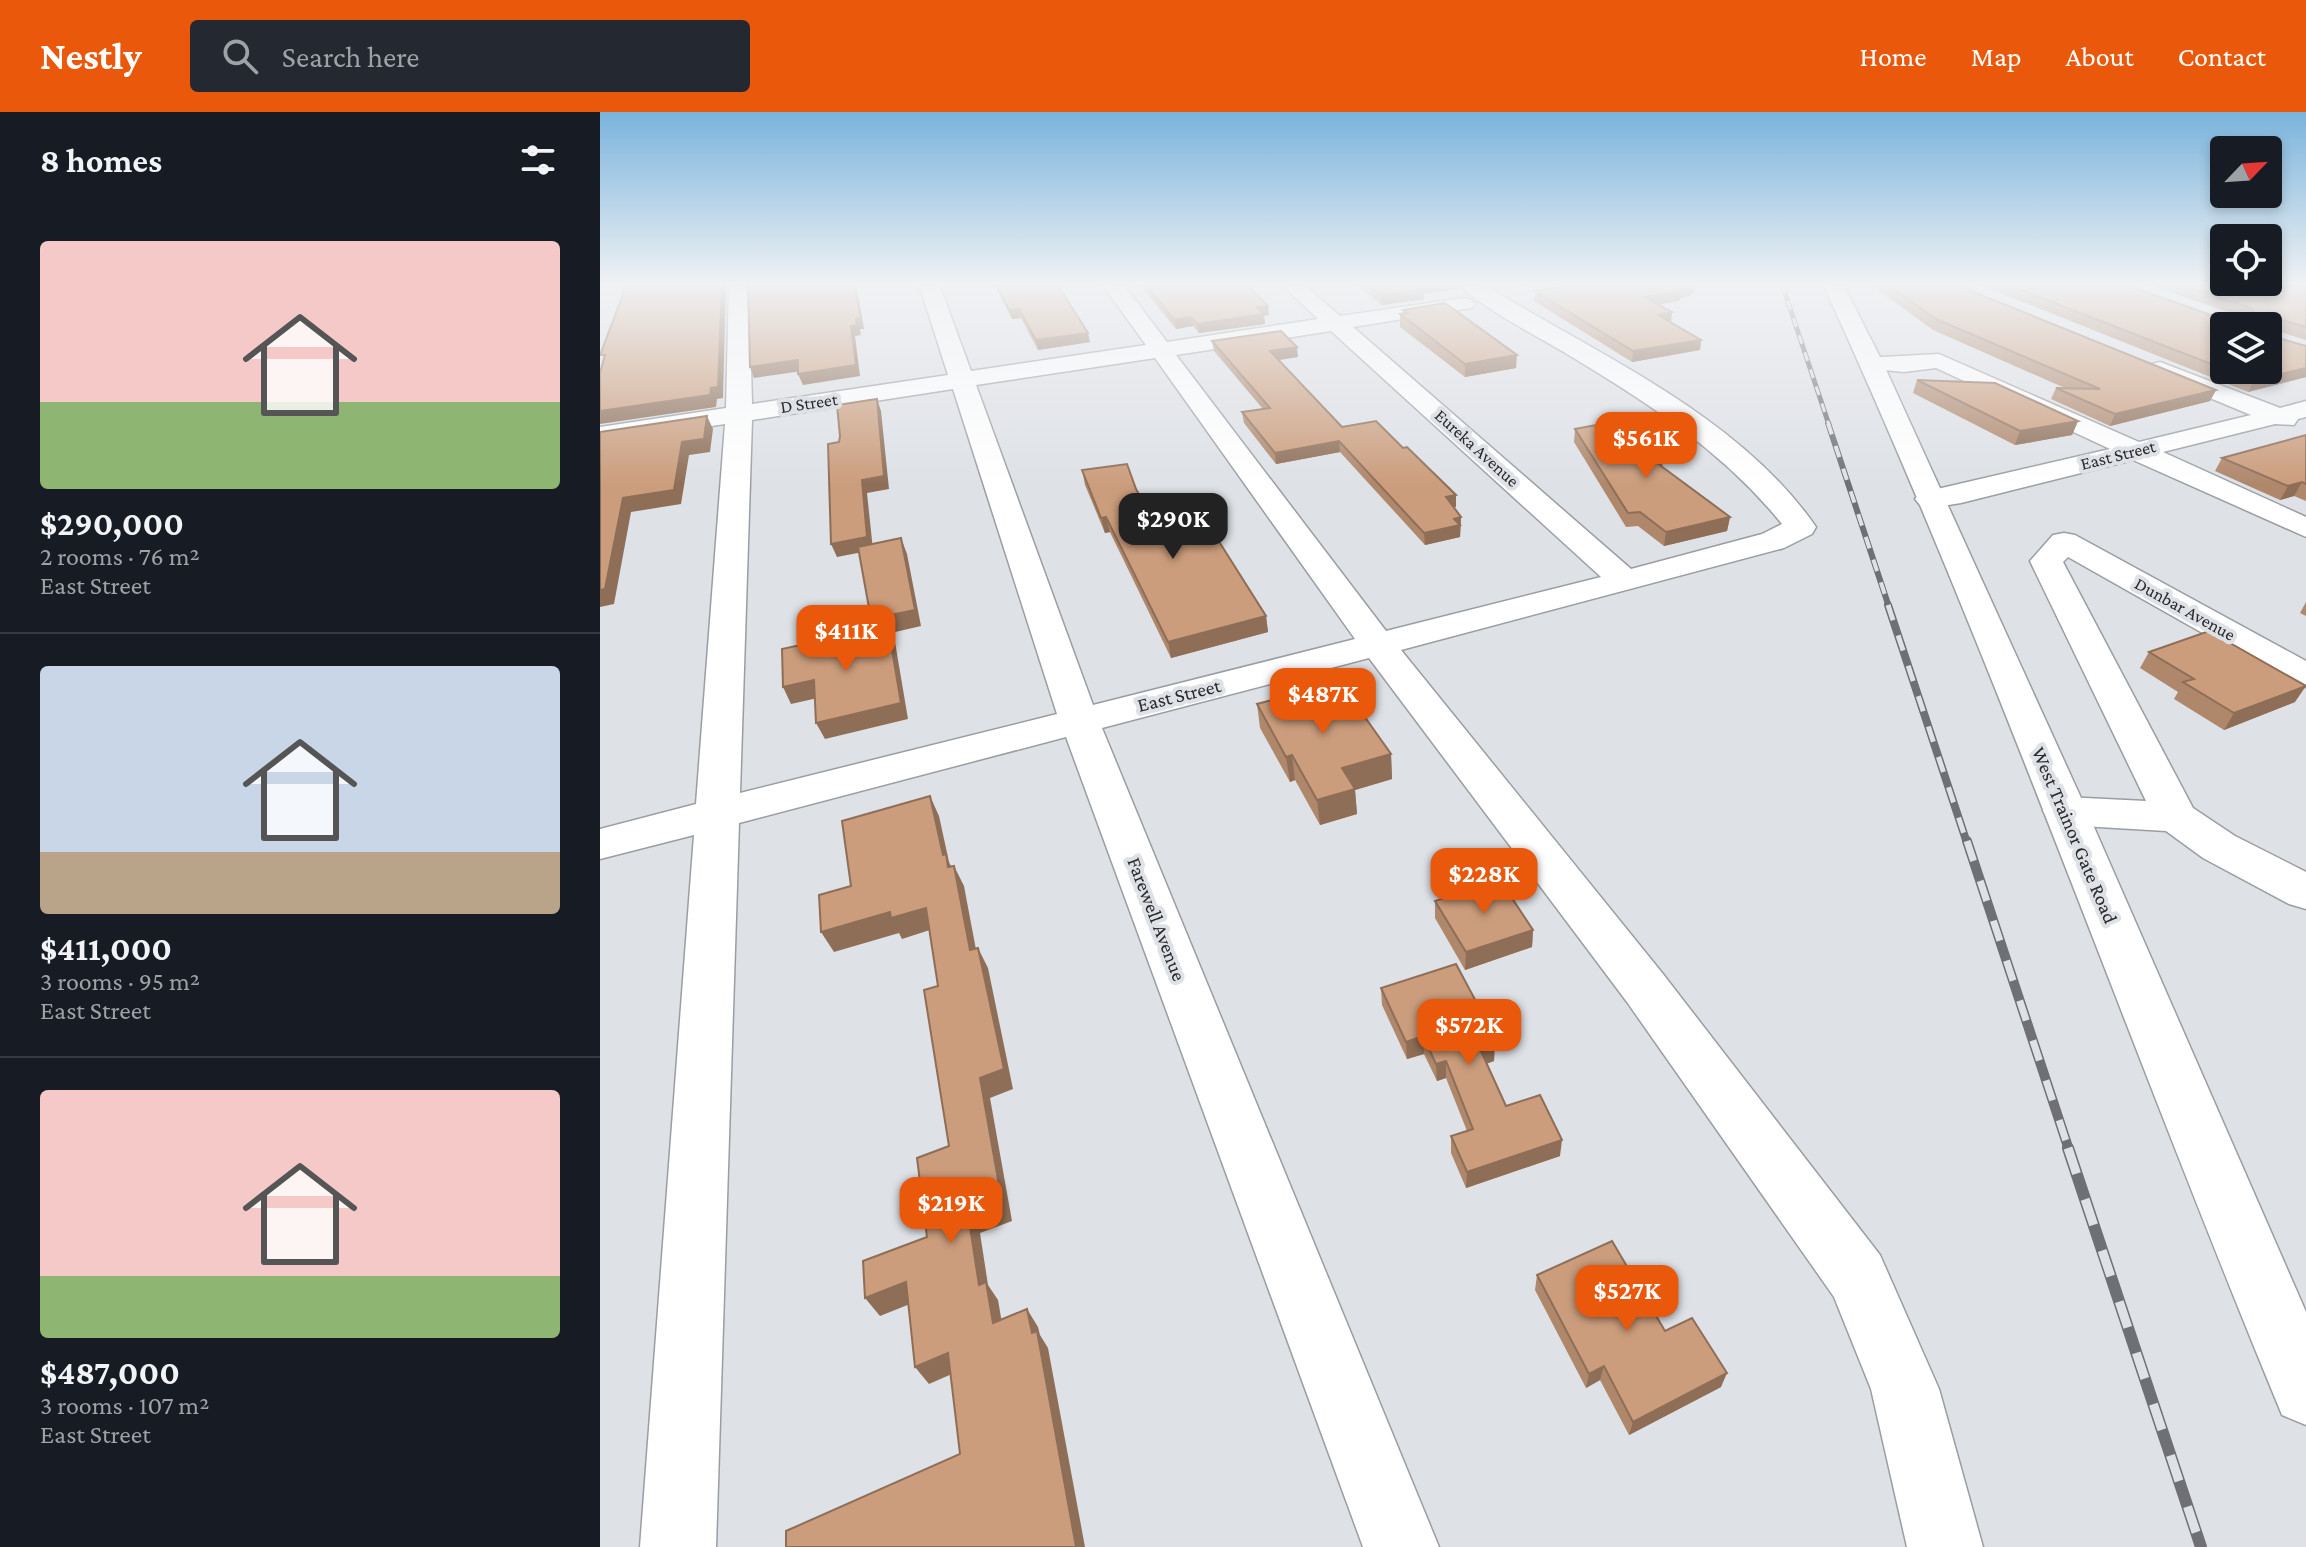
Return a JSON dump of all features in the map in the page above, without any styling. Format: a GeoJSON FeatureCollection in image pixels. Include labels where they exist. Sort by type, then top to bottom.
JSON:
{"type":"FeatureCollection","features":[{"type":"Feature","properties":{"kind":"street"},"geometry":{"type":"LineString","coordinates":[[678,1547],[739,413],[739,351]]}},
{"type":"Feature","properties":{"kind":"street","name":"Farewell Avenue"},"geometry":{"type":"LineString","coordinates":[[954,351],[1079,720],[1401,1547]]}},
{"type":"Feature","properties":{"kind":"street","name":"D Street"},"geometry":{"type":"LineString","coordinates":[[600,435],[1140,351]]}},
{"type":"Feature","properties":{"kind":"street"},"geometry":{"type":"LineString","coordinates":[[1161,351],[1378,645],[1645,988],[1858,1277],[1905,1389],[1945,1547]]}},
{"type":"Feature","properties":{"kind":"street","name":"Eureka Avenue"},"geometry":{"type":"LineString","coordinates":[[1368,351],[1625,581]]}},
{"type":"Feature","properties":{"kind":"street","name":"East Street"},"geometry":{"type":"LineString","coordinates":[[600,844],[1625,581],[1773,541],[1801,527],[1777,494],[1741,461],[1647,394],[1576,351]]}},
{"type":"Feature","properties":{"kind":"street","name":"West Trainor Gate Road"},"geometry":{"type":"LineString","coordinates":[[1865,351],[2065,811],[2306,1391]]}},
{"type":"Feature","properties":{"kind":"street"},"geometry":{"type":"LineString","coordinates":[[1871,363],[1904,365],[1939,361],[2306,528]]}},
{"type":"Feature","properties":{"kind":"street"},"geometry":{"type":"LineString","coordinates":[[2145,363],[2306,427]]}},
{"type":"Feature","properties":{"kind":"street","name":"East Street"},"geometry":{"type":"LineString","coordinates":[[1930,499],[2306,409]]}},
{"type":"Feature","properties":{"kind":"street","name":"Dunbar Avenue"},"geometry":{"type":"LineString","coordinates":[[2176,817],[2046,561],[2064,542],[2306,676]]}},
{"type":"Feature","properties":{"kind":"street"},"geometry":{"type":"LineString","coordinates":[[2065,811],[2176,817],[2219,847],[2306,892]]}},
{"type":"Feature","properties":{"kind":"building"},"geometry":{"type":"Polygon","coordinates":[[[602,351],[719,351],[718,387],[711,388],[710,395],[600,411],[600,373],[605,355],[600,355],[602,351]]]}},
{"type":"Feature","properties":{"kind":"building"},"geometry":{"type":"Polygon","coordinates":[[[750,351],[854,351],[856,365],[798,374],[798,360],[750,367],[750,351]]]}},
{"type":"Feature","properties":{"kind":"building"},"geometry":{"type":"Polygon","coordinates":[[[1221,351],[1270,351],[1342,427],[1376,421],[1456,495],[1446,497],[1461,517],[1454,519],[1460,525],[1424,533],[1339,441],[1275,453],[1242,412],[1270,408],[1221,351]]]}},
{"type":"Feature","properties":{"kind":"building"},"geometry":{"type":"Polygon","coordinates":[[[1448,351],[1511,351],[1517,355],[1465,364],[1448,351]]]}},
{"type":"Feature","properties":{"kind":"building"},"geometry":{"type":"Polygon","coordinates":[[[2011,351],[2120,351],[2216,390],[2115,414],[2056,388],[2100,389],[2011,351]]]}},
{"type":"Feature","properties":{"kind":"building"},"geometry":{"type":"Polygon","coordinates":[[[2178,351],[2210,351],[2210,364],[2178,351]]]}},
{"type":"Feature","properties":{"kind":"building"},"geometry":{"type":"Polygon","coordinates":[[[2282,351],[2306,351],[2306,368],[2282,374],[2282,351]]]}},
{"type":"Feature","properties":{"kind":"building"},"geometry":{"type":"Polygon","coordinates":[[[1917,380],[1995,383],[2078,421],[2020,431],[1917,380]]]}},
{"type":"Feature","properties":{"kind":"building"},"geometry":{"type":"Polygon","coordinates":[[[877,399],[884,476],[862,480],[867,537],[831,544],[828,444],[839,442],[837,405],[877,399]]]}},
{"type":"Feature","properties":{"kind":"building"},"geometry":{"type":"Polygon","coordinates":[[[707,416],[704,439],[682,442],[674,490],[623,498],[605,589],[600,590],[600,432],[707,416]]]}},
{"type":"Feature","properties":{"kind":"building"},"geometry":{"type":"Polygon","coordinates":[[[1612,422],[1663,458],[1653,460],[1730,517],[1666,532],[1640,512],[1628,513],[1575,429],[1612,422]]]}},
{"type":"Feature","properties":{"kind":"building"},"geometry":{"type":"Polygon","coordinates":[[[2306,435],[2306,484],[2302,482],[2288,486],[2222,458],[2306,435]]]}},
{"type":"Feature","properties":{"kind":"building"},"geometry":{"type":"Polygon","coordinates":[[[1127,464],[1154,522],[1201,513],[1266,616],[1168,642],[1106,517],[1101,518],[1082,470],[1127,464]]]}},
{"type":"Feature","properties":{"kind":"building"},"geometry":{"type":"Polygon","coordinates":[[[901,538],[915,610],[871,619],[858,547],[901,538]]]}},
{"type":"Feature","properties":{"kind":"building"},"geometry":{"type":"Polygon","coordinates":[[[888,626],[901,703],[816,723],[814,680],[783,687],[782,649],[888,626]]]}},
{"type":"Feature","properties":{"kind":"building"},"geometry":{"type":"Polygon","coordinates":[[[2209,631],[2306,686],[2234,713],[2183,682],[2194,679],[2149,652],[2209,631]]]}},
{"type":"Feature","properties":{"kind":"building"},"geometry":{"type":"Polygon","coordinates":[[[1340,682],[1391,754],[1342,768],[1355,789],[1317,800],[1292,755],[1286,757],[1257,704],[1340,682]]]}},
{"type":"Feature","properties":{"kind":"building"},"geometry":{"type":"Polygon","coordinates":[[[930,796],[943,855],[946,854],[948,867],[954,866],[970,950],[978,948],[1004,1069],[980,1078],[1002,1202],[968,1214],[979,1285],[986,1282],[993,1323],[1027,1309],[1032,1333],[1037,1331],[1076,1547],[786,1547],[786,1531],[960,1454],[948,1353],[915,1367],[906,1282],[865,1298],[863,1261],[927,1237],[917,1158],[949,1146],[924,990],[938,986],[926,908],[891,918],[890,912],[821,932],[819,895],[851,886],[842,821],[930,796]]]}},
{"type":"Feature","properties":{"kind":"building"},"geometry":{"type":"Polygon","coordinates":[[[1500,880],[1533,930],[1466,952],[1435,901],[1500,880]]]}},
{"type":"Feature","properties":{"kind":"building"},"geometry":{"type":"Polygon","coordinates":[[[1456,964],[1495,1037],[1492,1038],[1495,1044],[1480,1049],[1506,1106],[1540,1095],[1562,1140],[1467,1172],[1451,1136],[1473,1129],[1446,1061],[1436,1064],[1423,1036],[1406,1042],[1381,988],[1456,964]]]}},
{"type":"Feature","properties":{"kind":"building"},"geometry":{"type":"Polygon","coordinates":[[[1612,1241],[1665,1331],[1692,1318],[1727,1373],[1633,1422],[1604,1366],[1589,1374],[1537,1275],[1612,1241]]]}},
{"type":"Feature","properties":{"kind":"railway"},"geometry":{"type":"LineString","coordinates":[[1804,351],[1829,425]]}},
{"type":"Feature","properties":{"kind":"railway"},"geometry":{"type":"LineString","coordinates":[[1828,423],[1889,607]]}},
{"type":"Feature","properties":{"kind":"railway"},"geometry":{"type":"LineString","coordinates":[[1888,605],[1967,843]]}},
{"type":"Feature","properties":{"kind":"railway"},"geometry":{"type":"LineString","coordinates":[[1967,841],[2069,1150]]}},
{"type":"Feature","properties":{"kind":"railway"},"geometry":{"type":"LineString","coordinates":[[2068,1148],[2201,1547]]}}]}
